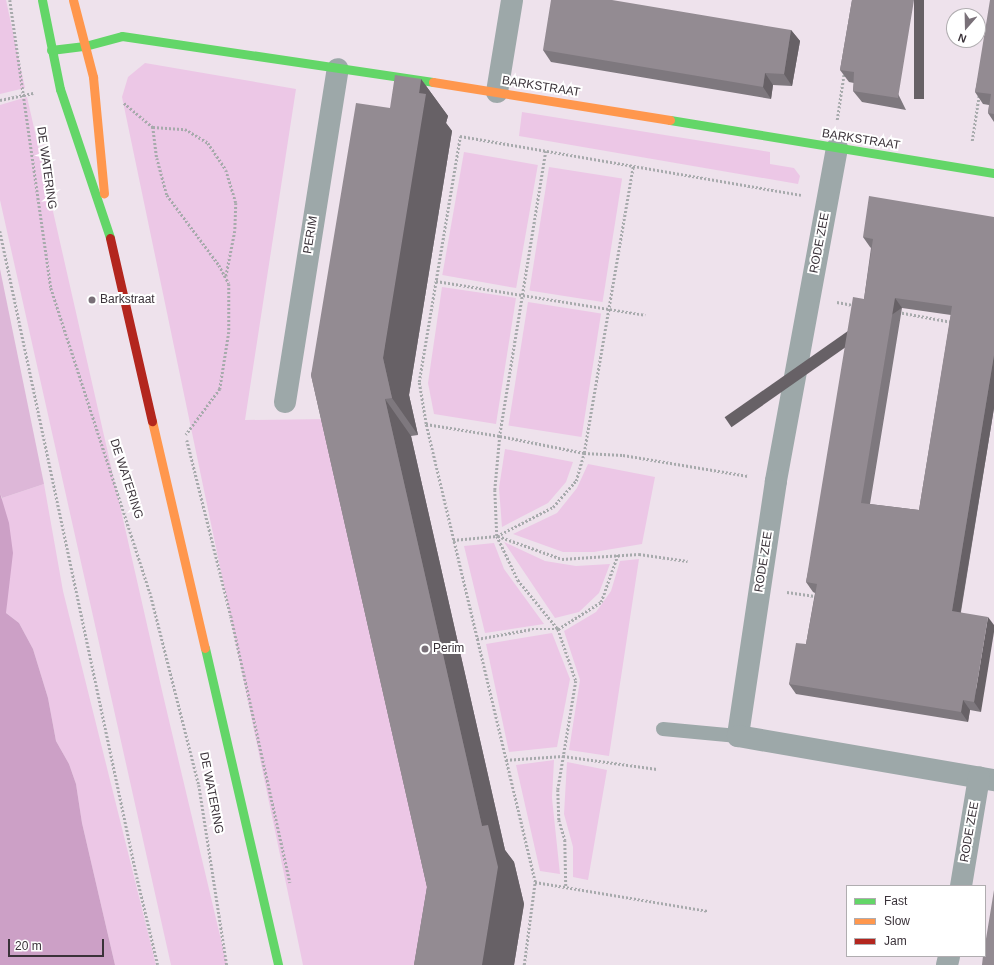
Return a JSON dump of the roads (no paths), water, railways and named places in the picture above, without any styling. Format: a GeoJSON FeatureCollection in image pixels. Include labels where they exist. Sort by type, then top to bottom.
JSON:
{"type":"FeatureCollection","features":[{"type":"Feature","properties":{"kind":"main road","name":"DE WATERING"},"geometry":{"type":"LineString","coordinates":[[42,0],[60,89],[108,230],[278,965]]}},
{"type":"Feature","properties":{"kind":"main road","name":"DE WATERING"},"geometry":{"type":"LineString","coordinates":[[73,0],[93,77],[108,230]]}},
{"type":"Feature","properties":{"kind":"main road","name":"BARKSTRAAT"},"geometry":{"type":"LineString","coordinates":[[85,46],[122,36],[497,92],[994,173]]}},
{"type":"Feature","properties":{"kind":"main road"},"geometry":{"type":"LineString","coordinates":[[51,50],[85,46]]}},
{"type":"Feature","properties":{"kind":"street"},"geometry":{"type":"LineString","coordinates":[[497,92],[512,0]]}},
{"type":"Feature","properties":{"kind":"street","name":"PERIM"},"geometry":{"type":"LineString","coordinates":[[284,402],[338,69]]}},
{"type":"Feature","properties":{"kind":"street","name":"RODE ZEE"},"geometry":{"type":"LineString","coordinates":[[834,148],[828,200],[776,481],[738,736],[987,779],[961,885]]}},
{"type":"Feature","properties":{"kind":"lane"},"geometry":{"type":"LineString","coordinates":[[663,729],[738,736]]}},
{"type":"Feature","properties":{"kind":"place","name":"Barkstraat"},"geometry":{"type":"Point","coordinates":[92,300]}},
{"type":"Feature","properties":{"kind":"place","name":"Perim"},"geometry":{"type":"Point","coordinates":[425,649]}}]}
